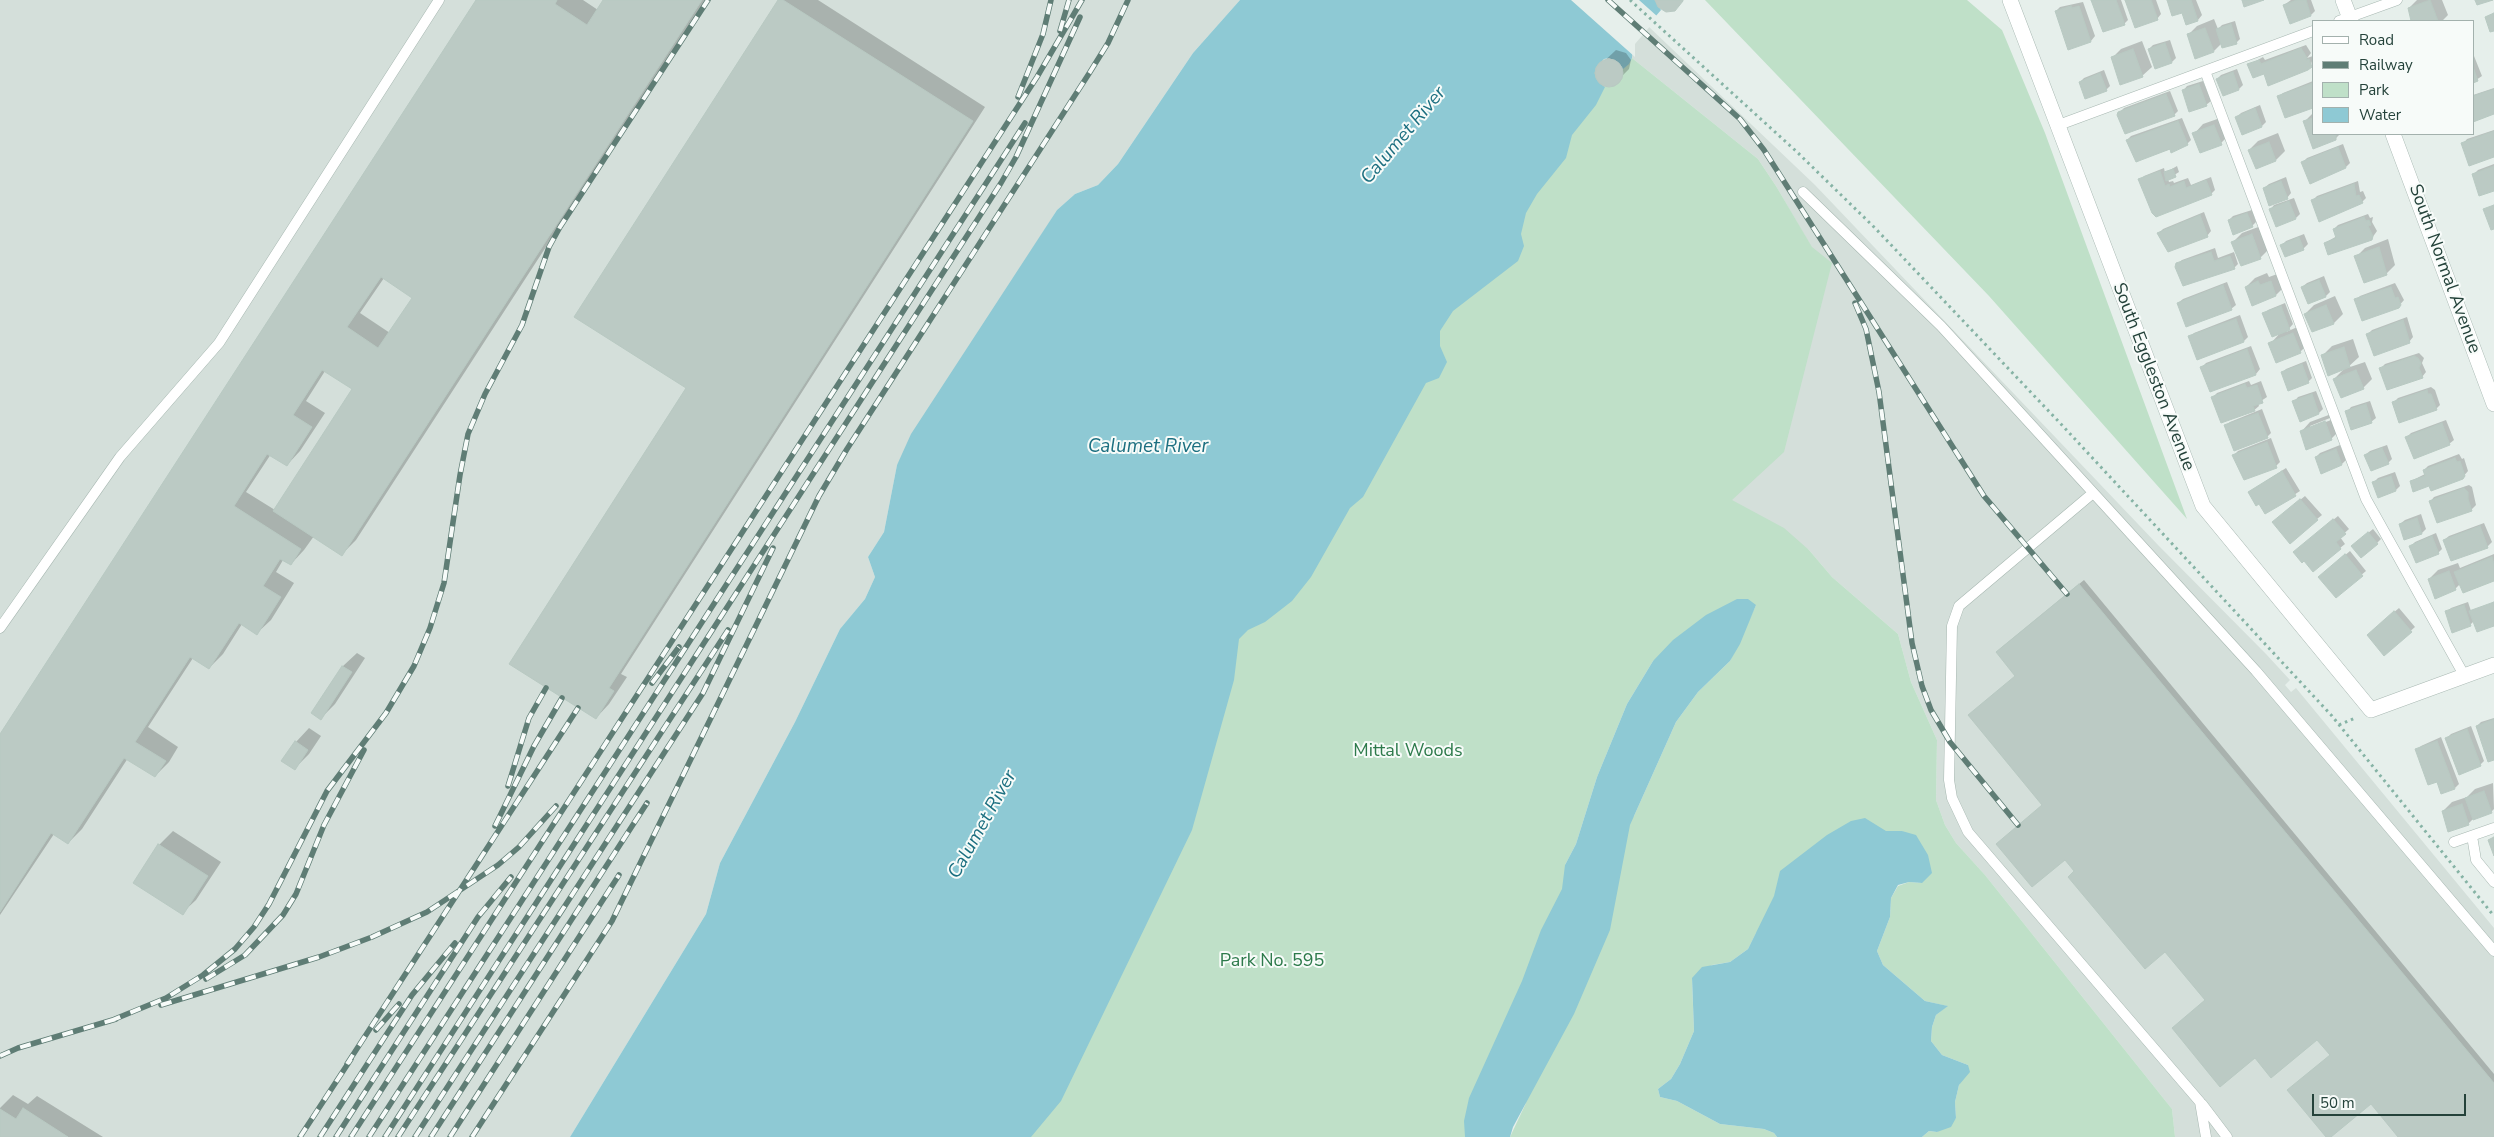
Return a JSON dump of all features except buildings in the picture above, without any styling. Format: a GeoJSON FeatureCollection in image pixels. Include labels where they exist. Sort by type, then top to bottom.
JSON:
{"type":"FeatureCollection","features":[{"type":"Feature","properties":{"kind":"street","name":"South Eggleston Avenue"},"geometry":{"type":"LineString","coordinates":[[2010,0],[2056,126],[2203,506],[2371,710],[2464,676]]}},
{"type":"Feature","properties":{"kind":"street"},"geometry":{"type":"LineString","coordinates":[[2343,0],[2346,20]]}},
{"type":"Feature","properties":{"kind":"street","name":"South Normal Avenue"},"geometry":{"type":"LineString","coordinates":[[2393,135],[2494,404]]}},
{"type":"Feature","properties":{"kind":"street"},"geometry":{"type":"LineString","coordinates":[[2464,676],[2494,665]]}},
{"type":"Feature","properties":{"kind":"lane"},"geometry":{"type":"LineString","coordinates":[[0,628],[120,457],[219,343],[439,0]]}},
{"type":"Feature","properties":{"kind":"lane"},"geometry":{"type":"LineString","coordinates":[[2346,20],[2396,0]]}},
{"type":"Feature","properties":{"kind":"lane"},"geometry":{"type":"LineString","coordinates":[[2056,126],[2312,31]]}},
{"type":"Feature","properties":{"kind":"lane"},"geometry":{"type":"LineString","coordinates":[[2205,71],[2366,499],[2464,676]]}},
{"type":"Feature","properties":{"kind":"lane"},"geometry":{"type":"LineString","coordinates":[[1803,192],[1941,326],[2256,670],[2494,951]]}},
{"type":"Feature","properties":{"kind":"lane"},"geometry":{"type":"LineString","coordinates":[[2093,493],[1959,606],[1952,626],[1949,780],[1952,798],[1968,832],[2200,1102],[2227,1137]]}},
{"type":"Feature","properties":{"kind":"lane"},"geometry":{"type":"LineString","coordinates":[[2454,842],[2494,828]]}},
{"type":"Feature","properties":{"kind":"lane"},"geometry":{"type":"LineString","coordinates":[[2472,836],[2476,860],[2494,882]]}},
{"type":"Feature","properties":{"kind":"lane"},"geometry":{"type":"LineString","coordinates":[[2200,1102],[2206,1137]]}},
{"type":"Feature","properties":{"kind":"path"},"geometry":{"type":"LineString","coordinates":[[1630,0],[1708,70],[1875,228],[2060,422],[2332,716],[2494,916]]}},
{"type":"Feature","properties":{"kind":"shaded area"},"geometry":{"type":"Polygon","coordinates":[[[0,0],[1240,0],[1193,53],[1118,164],[1098,185],[1075,194],[1057,210],[897,465],[884,532],[868,557],[875,577],[865,599],[840,629],[795,722],[720,863],[706,914],[570,1137],[0,1137],[0,0]]]}},
{"type":"Feature","properties":{"kind":"shaded area"},"geometry":{"type":"Polygon","coordinates":[[[1648,26],[1815,185],[2158,545],[2266,654],[2290,680],[2285,685],[2291,692],[2296,688],[2494,928],[2494,1137],[2175,1137],[2172,1109],[1985,875],[1956,843],[1945,825],[1936,800],[1937,740],[1911,682],[1898,634],[1832,577],[1809,550],[1712,489],[1824,269],[1776,186],[1758,159],[1632,58],[1633,43],[1648,26]]]}},
{"type":"Feature","properties":{"kind":"green space"},"geometry":{"type":"Polygon","coordinates":[[[1705,0],[1967,0],[2002,30],[2045,133],[2187,519],[1989,296],[1705,0]]]}},
{"type":"Feature","properties":{"kind":"green space","name":"Mittal Woods"},"geometry":{"type":"Polygon","coordinates":[[[1632,58],[1758,159],[1812,247],[1832,263],[1784,452],[1732,500],[1784,528],[1809,550],[1832,577],[1898,634],[1911,682],[1937,740],[1936,800],[1945,825],[1956,843],[1985,875],[2172,1109],[2175,1137],[1922,1137],[1929,1131],[1937,1132],[1956,1118],[1955,1102],[1959,1085],[1968,1065],[1942,1055],[1931,1041],[1932,1027],[1936,1015],[1947,1006],[1925,1001],[1883,965],[1877,951],[1890,917],[1891,898],[1898,886],[1909,882],[1922,883],[1902,831],[1895,831],[1756,933],[1748,949],[1730,962],[1712,965],[1692,980],[1694,1031],[1680,1064],[1671,1079],[1658,1089],[1660,1097],[1677,1101],[1720,1124],[1764,1129],[1774,1133],[1777,1137],[1510,1137],[1526,1103],[1478,1137],[993,1137],[1251,604],[1603,86],[1610,87],[1618,82],[1622,75],[1622,70],[1632,58]],[[1756,605],[1653,661],[1627,704],[1597,777],[1576,844],[1565,865],[1634,816],[1676,722],[1698,692],[1730,661],[1756,605]]]}},
{"type":"Feature","properties":{"kind":"water","name":"Calumet River"},"geometry":{"type":"Polygon","coordinates":[[[1240,0],[1655,0],[1661,10],[1633,43],[1632,58],[1629,64],[1622,70],[1617,62],[1609,58],[1604,59],[1598,66],[1597,79],[1605,87],[1596,105],[1572,135],[1566,158],[1537,194],[1526,213],[1521,234],[1524,246],[1518,261],[1453,311],[1440,331],[1440,346],[1447,362],[1439,378],[1426,383],[1363,497],[1350,508],[1311,577],[1292,601],[1265,622],[1248,630],[1239,639],[1234,680],[1192,830],[1061,1101],[1031,1137],[570,1137],[706,914],[720,863],[795,722],[840,629],[865,599],[875,577],[868,557],[884,532],[897,465],[911,434],[1057,210],[1075,194],[1098,185],[1118,164],[1193,53],[1240,0]]]}},
{"type":"Feature","properties":{"kind":"water"},"geometry":{"type":"Polygon","coordinates":[[[1737,599],[1748,599],[1756,605],[1740,644],[1730,661],[1698,692],[1676,722],[1630,825],[1610,930],[1574,1014],[1513,1127],[1510,1137],[1465,1137],[1464,1121],[1469,1098],[1522,981],[1541,930],[1562,889],[1565,865],[1576,844],[1597,777],[1627,704],[1653,661],[1673,640],[1706,615],[1737,599]]]}},
{"type":"Feature","properties":{"kind":"water"},"geometry":{"type":"Polygon","coordinates":[[[1865,818],[1886,831],[1902,831],[1916,835],[1928,855],[1932,873],[1922,883],[1909,882],[1898,885],[1891,898],[1890,917],[1877,951],[1883,965],[1925,1001],[1948,1006],[1936,1015],[1932,1027],[1931,1041],[1942,1055],[1968,1065],[1970,1072],[1959,1085],[1955,1102],[1956,1118],[1951,1127],[1937,1132],[1929,1131],[1922,1137],[1777,1137],[1774,1133],[1764,1129],[1720,1124],[1677,1101],[1660,1097],[1658,1089],[1671,1079],[1680,1064],[1694,1031],[1692,978],[1702,967],[1730,962],[1748,949],[1774,896],[1780,871],[1827,835],[1851,821],[1865,818]]]}},
{"type":"Feature","properties":{"kind":"pier"},"geometry":{"type":"Polygon","coordinates":[[[1571,0],[1639,0],[1658,17],[1635,44],[1635,57],[1571,0]]]}},
{"type":"Feature","properties":{"kind":"railway"},"geometry":{"type":"LineString","coordinates":[[110,1021],[166,998],[203,975],[235,949],[254,927],[269,904],[327,791],[386,713],[414,666],[430,628],[444,583],[468,434],[485,394],[522,325],[549,247],[560,227],[708,0]]}},
{"type":"Feature","properties":{"kind":"railway"},"geometry":{"type":"LineString","coordinates":[[1018,97],[1043,34],[1051,0]]}},
{"type":"Feature","properties":{"kind":"railway"},"geometry":{"type":"LineString","coordinates":[[1060,31],[1069,0]]}},
{"type":"Feature","properties":{"kind":"railway"},"geometry":{"type":"LineString","coordinates":[[351,1137],[1037,77],[1082,0]]}},
{"type":"Feature","properties":{"kind":"railway"},"geometry":{"type":"LineString","coordinates":[[472,1137],[612,921],[819,496],[847,449],[1090,72],[1108,43],[1128,0]]}},
{"type":"Feature","properties":{"kind":"railway"},"geometry":{"type":"LineString","coordinates":[[1608,0],[1740,119],[1764,150],[1984,496],[2067,594]]}},
{"type":"Feature","properties":{"kind":"railway"},"geometry":{"type":"LineString","coordinates":[[385,1137],[1001,183],[1016,157],[1080,17]]}},
{"type":"Feature","properties":{"kind":"railway"},"geometry":{"type":"LineString","coordinates":[[369,1137],[1025,123]]}},
{"type":"Feature","properties":{"kind":"railway"},"geometry":{"type":"LineString","coordinates":[[1855,303],[1866,329],[1879,392],[1912,643],[1922,686],[1931,710],[1950,742],[2018,825]]}},
{"type":"Feature","properties":{"kind":"railway"},"geometry":{"type":"LineString","coordinates":[[415,1137],[703,693],[773,548]]}},
{"type":"Feature","properties":{"kind":"railway"},"geometry":{"type":"LineString","coordinates":[[398,1137],[728,630]]}},
{"type":"Feature","properties":{"kind":"railway"},"geometry":{"type":"LineString","coordinates":[[652,683],[679,647]]}},
{"type":"Feature","properties":{"kind":"railway"},"geometry":{"type":"LineString","coordinates":[[508,786],[529,718],[546,688]]}},
{"type":"Feature","properties":{"kind":"railway"},"geometry":{"type":"LineString","coordinates":[[495,826],[534,746],[562,698]]}},
{"type":"Feature","properties":{"kind":"railway"},"geometry":{"type":"LineString","coordinates":[[347,1064],[578,708]]}},
{"type":"Feature","properties":{"kind":"railway"},"geometry":{"type":"LineString","coordinates":[[206,979],[245,955],[283,915],[296,894],[324,825],[364,750]]}},
{"type":"Feature","properties":{"kind":"railway"},"geometry":{"type":"LineString","coordinates":[[431,1137],[647,803]]}},
{"type":"Feature","properties":{"kind":"railway"},"geometry":{"type":"LineString","coordinates":[[161,1005],[319,957],[372,937],[427,912],[498,865],[519,847],[556,806]]}},
{"type":"Feature","properties":{"kind":"railway"},"geometry":{"type":"LineString","coordinates":[[450,1137],[619,875]]}},
{"type":"Feature","properties":{"kind":"railway"},"geometry":{"type":"LineString","coordinates":[[336,1137],[478,917],[511,877]]}},
{"type":"Feature","properties":{"kind":"railway"},"geometry":{"type":"LineString","coordinates":[[320,1137],[412,995],[455,943]]}},
{"type":"Feature","properties":{"kind":"railway"},"geometry":{"type":"LineString","coordinates":[[376,1030],[399,1004]]}},
{"type":"Feature","properties":{"kind":"railway"},"geometry":{"type":"LineString","coordinates":[[0,1056],[18,1048],[116,1019]]}},
{"type":"Feature","properties":{"kind":"railway"},"geometry":{"type":"LineString","coordinates":[[300,1137],[351,1059]]}},
{"type":"Feature","properties":{"kind":"park label","name":"Park No. 595"},"geometry":{"type":"Point","coordinates":[1272,962]}}]}
